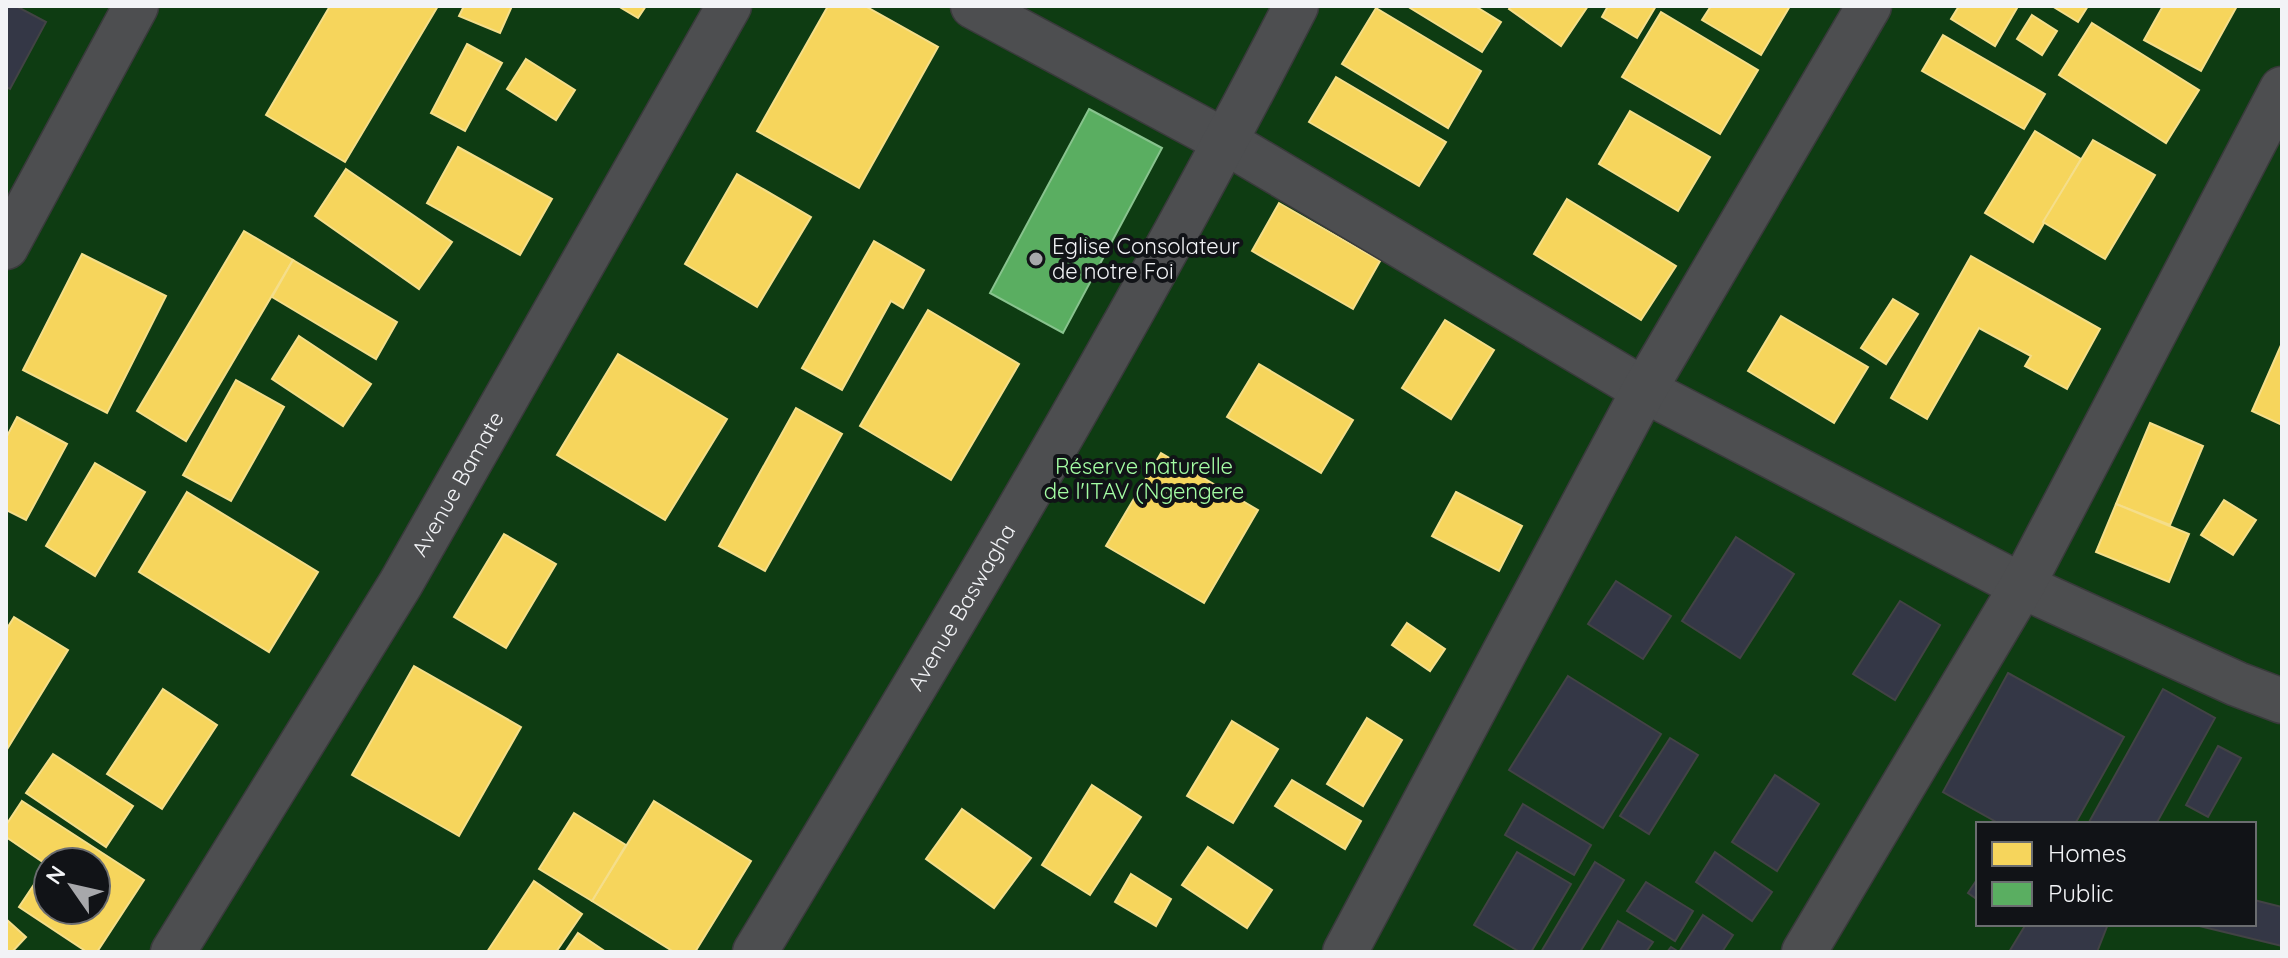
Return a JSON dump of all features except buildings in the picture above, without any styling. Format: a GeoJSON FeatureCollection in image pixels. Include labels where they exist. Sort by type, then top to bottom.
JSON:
{"type":"FeatureCollection","features":[{"type":"Feature","properties":{"kind":"street"},"geometry":{"type":"LineString","coordinates":[[6,247],[136,6]]}},
{"type":"Feature","properties":{"kind":"street","name":"Avenue Bamate"},"geometry":{"type":"LineString","coordinates":[[173,952],[401,583],[729,6]]}},
{"type":"Feature","properties":{"kind":"street"},"geometry":{"type":"LineString","coordinates":[[973,6],[1226,142],[1644,390],[2022,586],[2237,684],[2282,701]]}},
{"type":"Feature","properties":{"kind":"street","name":"Avenue Baswagha"},"geometry":{"type":"LineString","coordinates":[[755,952],[1019,514],[1226,142],[1296,6]]}},
{"type":"Feature","properties":{"kind":"street"},"geometry":{"type":"LineString","coordinates":[[1345,952],[1644,390],[1869,6]]}},
{"type":"Feature","properties":{"kind":"street"},"geometry":{"type":"LineString","coordinates":[[1804,952],[2022,586],[2282,89]]}},
{"type":"Feature","properties":{"kind":"green space","name":"Réserve naturelle de l'ITAV (Ngengere"},"geometry":{"type":"Polygon","coordinates":[[[6,6],[2282,6],[2282,952],[6,952],[6,6]]]}},
{"type":"Feature","properties":{"kind":"place","name":"Eglise Consolateur de notre Foi"},"geometry":{"type":"Point","coordinates":[1036,259]}}]}
